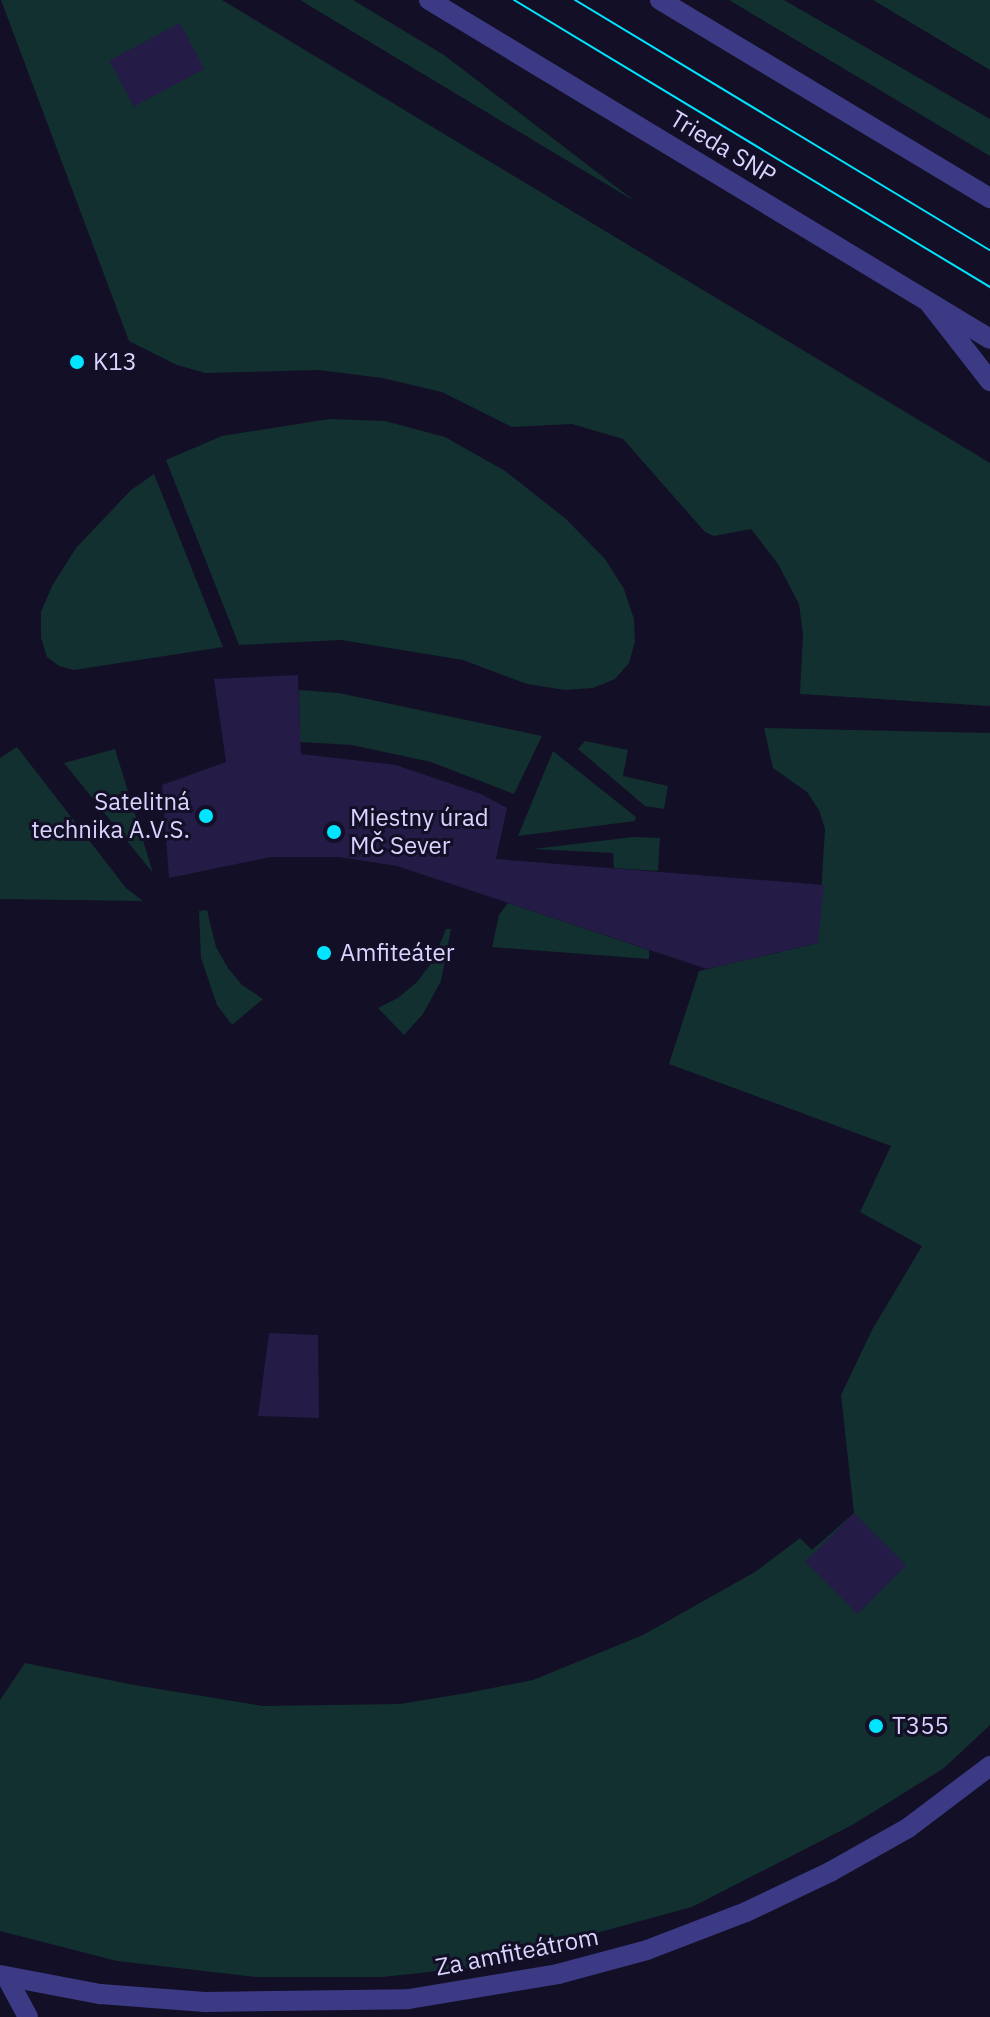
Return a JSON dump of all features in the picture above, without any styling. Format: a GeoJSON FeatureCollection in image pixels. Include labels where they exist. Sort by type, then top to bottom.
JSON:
{"type":"FeatureCollection","features":[{"type":"Feature","properties":{"kind":"street","name":"Trieda SNP"},"geometry":{"type":"LineString","coordinates":[[429,0],[990,339]]}},
{"type":"Feature","properties":{"kind":"street"},"geometry":{"type":"LineString","coordinates":[[660,0],[990,198]]}},
{"type":"Feature","properties":{"kind":"street"},"geometry":{"type":"LineString","coordinates":[[925,298],[990,381]]}},
{"type":"Feature","properties":{"kind":"street","name":"Za amfiteátrom"},"geometry":{"type":"LineString","coordinates":[[4,1976],[100,1994],[175,2000],[305,2002],[409,1999],[558,1974],[647,1950],[746,1912],[830,1872],[908,1828],[990,1766]]}},
{"type":"Feature","properties":{"kind":"street","name":"Za amfiteátrom"},"geometry":{"type":"LineString","coordinates":[[4,1976],[28,2017]]}},
{"type":"Feature","properties":{"kind":"green space"},"geometry":{"type":"Polygon","coordinates":[[[1,0],[222,0],[990,463],[990,706],[800,694],[803,634],[799,604],[778,564],[751,529],[714,536],[705,532],[623,439],[572,424],[512,427],[442,392],[382,378],[319,370],[205,373],[177,365],[129,341],[1,0]]]}},
{"type":"Feature","properties":{"kind":"green space"},"geometry":{"type":"Polygon","coordinates":[[[300,0],[353,0],[444,55],[636,202],[300,0]]]}},
{"type":"Feature","properties":{"kind":"green space"},"geometry":{"type":"Polygon","coordinates":[[[729,0],[784,0],[990,119],[990,156],[729,0]]]}},
{"type":"Feature","properties":{"kind":"green space"},"geometry":{"type":"Polygon","coordinates":[[[873,0],[990,0],[990,70],[873,0]]]}},
{"type":"Feature","properties":{"kind":"green space"},"geometry":{"type":"Polygon","coordinates":[[[329,419],[385,421],[445,437],[505,471],[566,519],[605,559],[624,589],[634,619],[635,641],[629,663],[615,679],[593,688],[565,690],[527,684],[463,660],[341,640],[239,645],[166,460],[222,436],[329,419]]]}},
{"type":"Feature","properties":{"kind":"green space"},"geometry":{"type":"Polygon","coordinates":[[[154,474],[223,647],[74,670],[59,666],[47,657],[41,638],[41,612],[52,586],[76,548],[131,490],[154,474]]]}},
{"type":"Feature","properties":{"kind":"green space"},"geometry":{"type":"Polygon","coordinates":[[[299,690],[339,693],[542,736],[514,794],[431,762],[352,745],[300,742],[299,690]]]}},
{"type":"Feature","properties":{"kind":"green space"},"geometry":{"type":"Polygon","coordinates":[[[764,728],[990,733],[990,1725],[944,1768],[854,1824],[692,1907],[468,1968],[382,1977],[257,1977],[117,1961],[0,1931],[0,1700],[25,1663],[263,1706],[400,1704],[467,1693],[533,1680],[643,1635],[755,1572],[800,1538],[812,1550],[854,1513],[841,1395],[872,1330],[922,1246],[860,1212],[891,1146],[669,1064],[699,971],[818,943],[825,829],[819,810],[807,792],[773,768],[764,728]]]}},
{"type":"Feature","properties":{"kind":"green space"},"geometry":{"type":"Polygon","coordinates":[[[585,741],[628,750],[623,776],[668,786],[664,809],[645,806],[578,749],[585,741]]]}},
{"type":"Feature","properties":{"kind":"green space"},"geometry":{"type":"Polygon","coordinates":[[[17,747],[126,888],[143,901],[0,899],[0,758],[17,747]]]}},
{"type":"Feature","properties":{"kind":"green space"},"geometry":{"type":"Polygon","coordinates":[[[115,749],[153,873],[64,763],[115,749]]]}},
{"type":"Feature","properties":{"kind":"green space"},"geometry":{"type":"Polygon","coordinates":[[[553,751],[636,817],[635,821],[518,836],[553,751]]]}},
{"type":"Feature","properties":{"kind":"green space"},"geometry":{"type":"Polygon","coordinates":[[[633,837],[660,838],[658,871],[614,868],[613,853],[533,849],[633,837]]]}},
{"type":"Feature","properties":{"kind":"green space"},"geometry":{"type":"Polygon","coordinates":[[[508,903],[649,950],[649,959],[492,947],[499,915],[508,903]]]}},
{"type":"Feature","properties":{"kind":"green space"},"geometry":{"type":"Polygon","coordinates":[[[207,910],[216,947],[228,968],[242,985],[263,999],[232,1025],[217,1005],[201,958],[199,911],[207,910]]]}},
{"type":"Feature","properties":{"kind":"green space"},"geometry":{"type":"Polygon","coordinates":[[[446,929],[451,929],[441,981],[423,1014],[404,1035],[378,1008],[398,998],[417,982],[433,961],[446,929]]]}},
{"type":"Feature","properties":{"kind":"building"},"geometry":{"type":"Polygon","coordinates":[[[180,23],[204,69],[134,106],[109,61],[180,23]]]}},
{"type":"Feature","properties":{"kind":"building"},"geometry":{"type":"Polygon","coordinates":[[[298,675],[301,754],[396,765],[481,794],[507,808],[496,859],[824,885],[818,943],[707,969],[397,866],[339,857],[271,857],[169,878],[162,785],[226,762],[214,679],[298,675]]]}},
{"type":"Feature","properties":{"kind":"building"},"geometry":{"type":"Polygon","coordinates":[[[269,1333],[318,1335],[319,1418],[258,1416],[269,1333]]]}},
{"type":"Feature","properties":{"kind":"building"},"geometry":{"type":"Polygon","coordinates":[[[854,1513],[906,1565],[858,1614],[805,1562],[854,1513]]]}},
{"type":"Feature","properties":{"kind":"tram line"},"geometry":{"type":"LineString","coordinates":[[514,0],[990,287]]}},
{"type":"Feature","properties":{"kind":"tram line"},"geometry":{"type":"LineString","coordinates":[[575,0],[990,250]]}},
{"type":"Feature","properties":{"kind":"place","name":"K13"},"geometry":{"type":"Point","coordinates":[77,362]}},
{"type":"Feature","properties":{"kind":"place","name":"Satelitná technika A.V.S."},"geometry":{"type":"Point","coordinates":[206,816]}},
{"type":"Feature","properties":{"kind":"place","name":"Miestny úrad MČ Sever"},"geometry":{"type":"Point","coordinates":[334,832]}},
{"type":"Feature","properties":{"kind":"place","name":"Amfiteáter"},"geometry":{"type":"Point","coordinates":[324,953]}},
{"type":"Feature","properties":{"kind":"place","name":"T355"},"geometry":{"type":"Point","coordinates":[876,1726]}}]}
